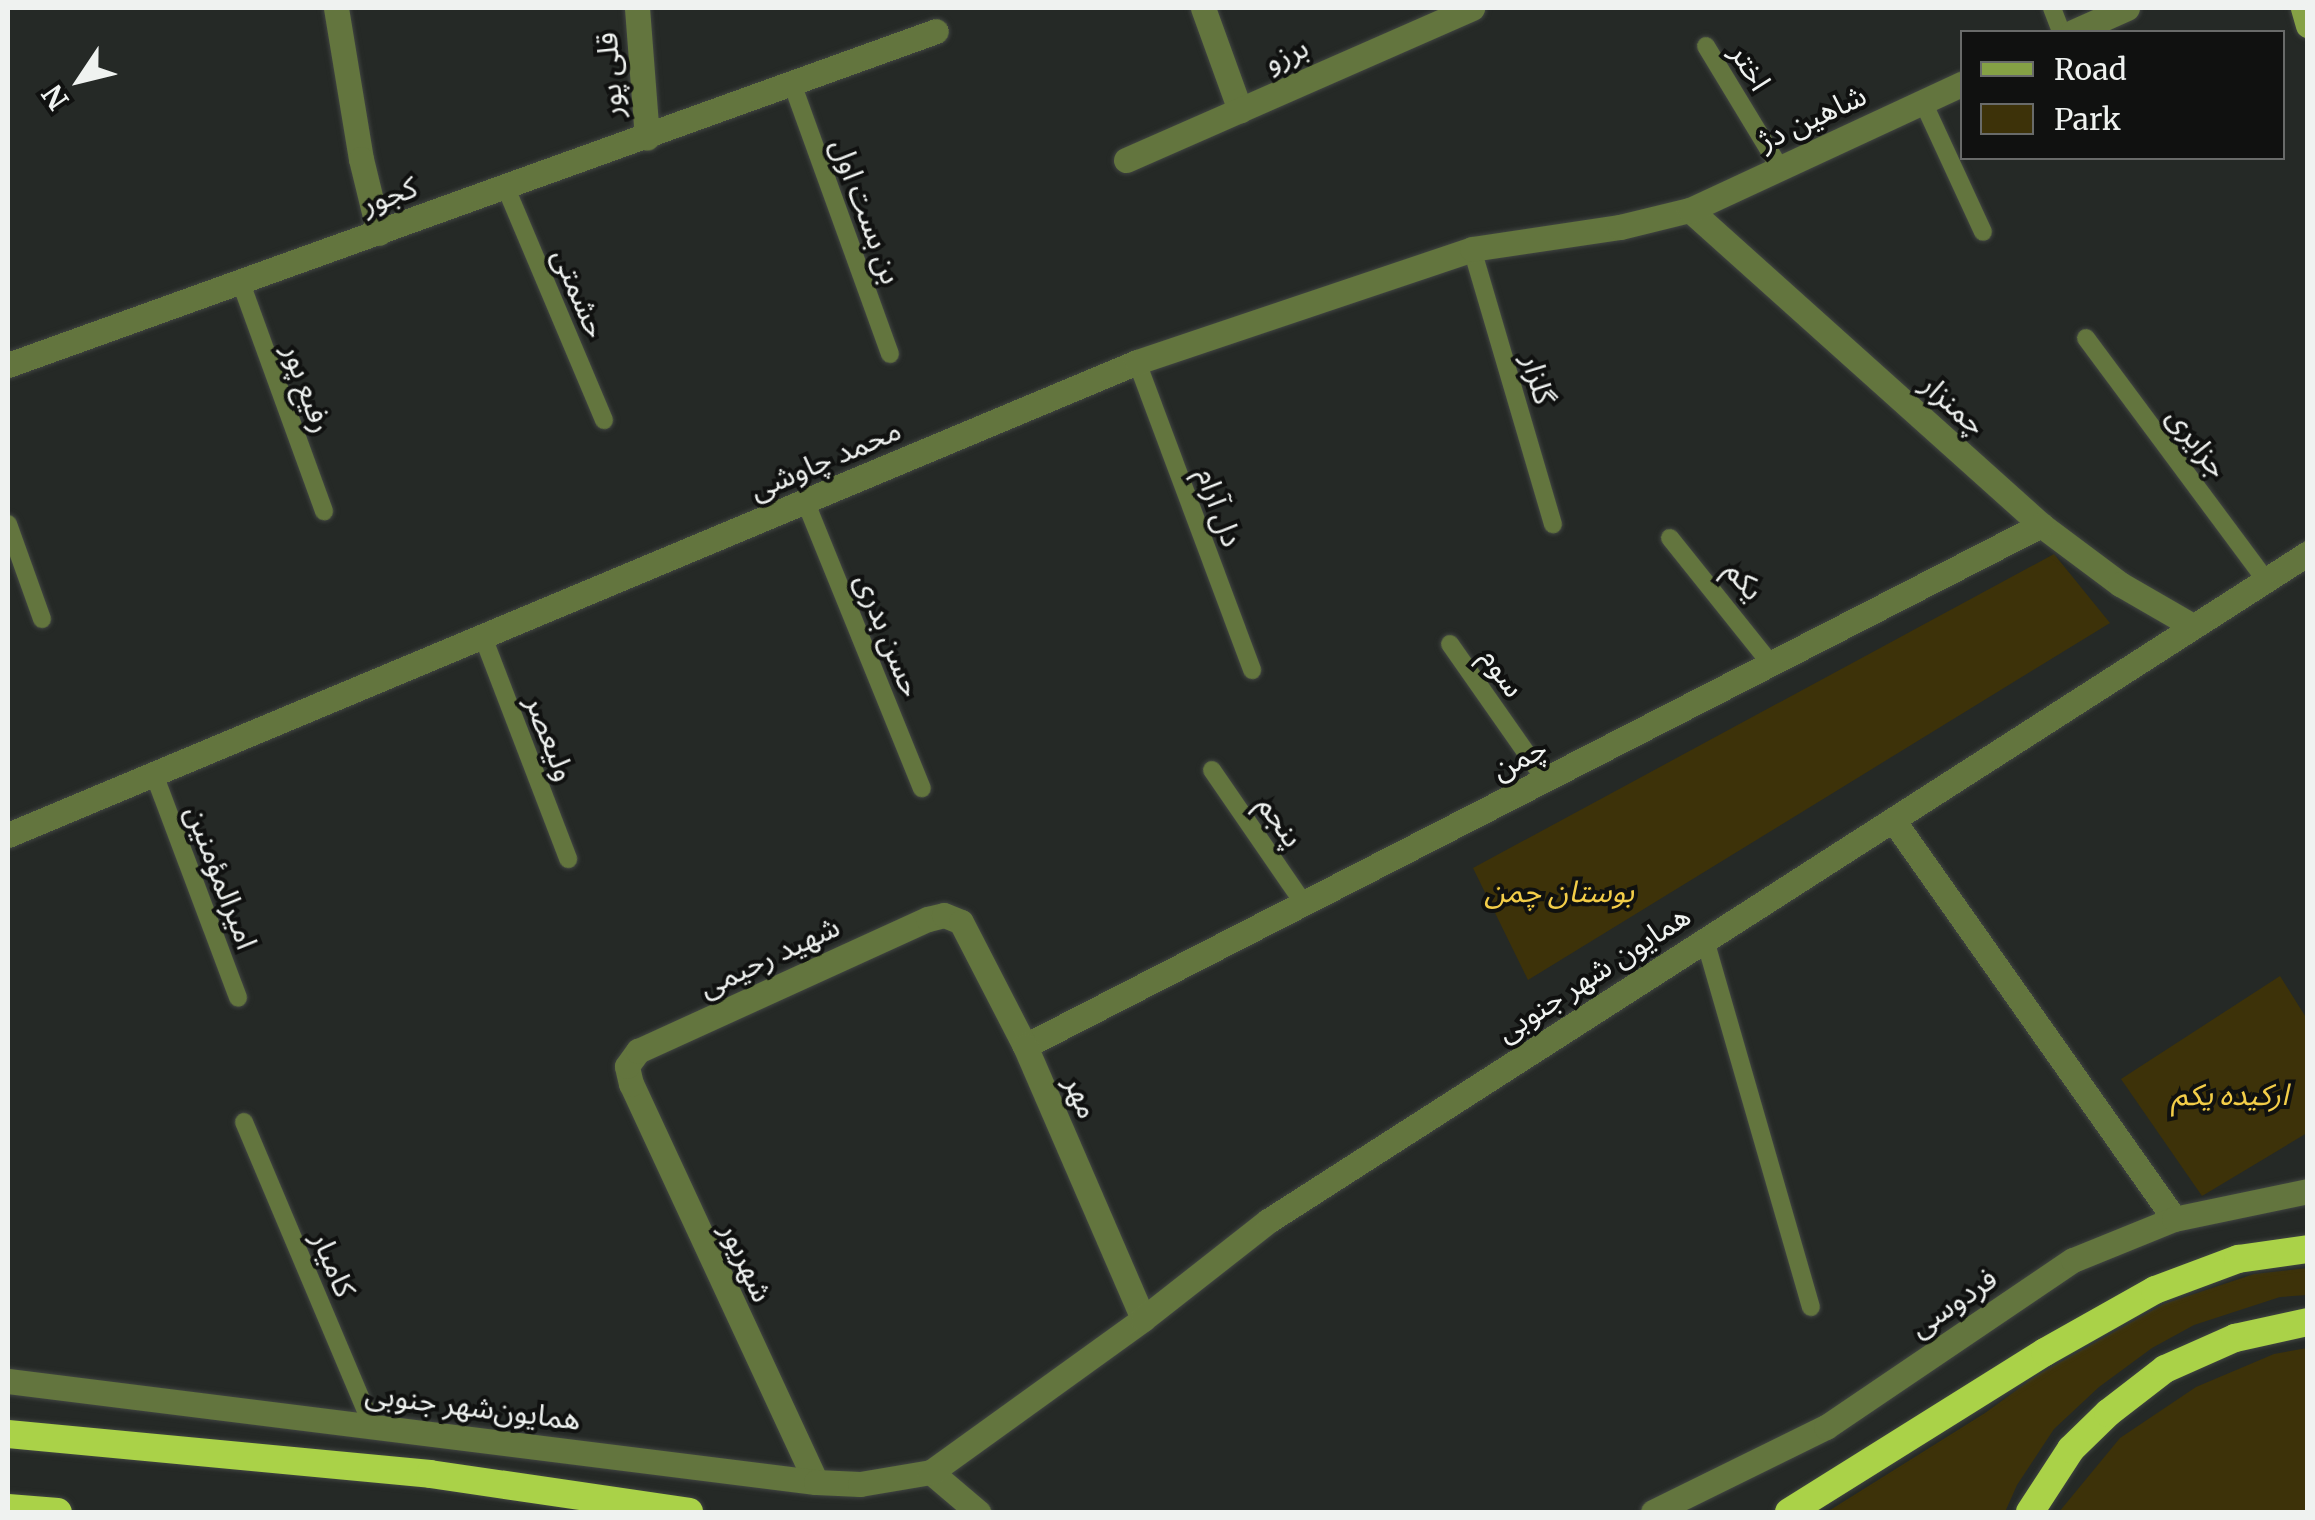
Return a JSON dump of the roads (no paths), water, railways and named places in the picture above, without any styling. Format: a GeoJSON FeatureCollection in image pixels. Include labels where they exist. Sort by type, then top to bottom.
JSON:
{"type":"FeatureCollection","features":[{"type":"Feature","properties":{"kind":"highway"},"geometry":{"type":"LineString","coordinates":[[1789,1512],[2045,1352],[2155,1290],[2238,1259],[2308,1249]]}},
{"type":"Feature","properties":{"kind":"highway"},"geometry":{"type":"LineString","coordinates":[[2030,1512],[2070,1449],[2108,1412],[2164,1369],[2235,1338],[2308,1322]]}},
{"type":"Feature","properties":{"kind":"highway"},"geometry":{"type":"LineString","coordinates":[[8,1434],[430,1474],[689,1512]]}},
{"type":"Feature","properties":{"kind":"highway"},"geometry":{"type":"LineString","coordinates":[[8,1508],[58,1512]]}},
{"type":"Feature","properties":{"kind":"main road"},"geometry":{"type":"LineString","coordinates":[[2302,8],[2308,24]]}},
{"type":"Feature","properties":{"kind":"street"},"geometry":{"type":"LineString","coordinates":[[336,8],[361,159],[380,233]]}},
{"type":"Feature","properties":{"kind":"street","name":"قلی پور"},"geometry":{"type":"LineString","coordinates":[[637,8],[646,138]]}},
{"type":"Feature","properties":{"kind":"street"},"geometry":{"type":"LineString","coordinates":[[1203,8],[1240,110]]}},
{"type":"Feature","properties":{"kind":"street","name":"برزو"},"geometry":{"type":"LineString","coordinates":[[1126,160],[1472,8]]}},
{"type":"Feature","properties":{"kind":"street"},"geometry":{"type":"LineString","coordinates":[[2078,30],[2127,8]]}},
{"type":"Feature","properties":{"kind":"street","name":"کجور"},"geometry":{"type":"LineString","coordinates":[[8,366],[793,86],[936,31]]}},
{"type":"Feature","properties":{"kind":"street","name":"شاهین دژ"},"geometry":{"type":"LineString","coordinates":[[1690,210],[1960,85]]}},
{"type":"Feature","properties":{"kind":"street","name":"محمد چاوشی"},"geometry":{"type":"LineString","coordinates":[[8,835],[1137,362],[1472,249],[1620,227],[1690,210]]}},
{"type":"Feature","properties":{"kind":"street","name":"چمنزار"},"geometry":{"type":"LineString","coordinates":[[1690,210],[2041,526],[2120,584],[2191,625]]}},
{"type":"Feature","properties":{"kind":"street","name":"چمن"},"geometry":{"type":"LineString","coordinates":[[1025,1046],[2041,526]]}},
{"type":"Feature","properties":{"kind":"street","name":"همایون‌ شهر جنوبی"},"geometry":{"type":"LineString","coordinates":[[930,1472],[1143,1319],[1268,1221],[2308,553]]}},
{"type":"Feature","properties":{"kind":"street"},"geometry":{"type":"LineString","coordinates":[[1893,820],[2174,1219]]}},
{"type":"Feature","properties":{"kind":"street","name":"مهر"},"geometry":{"type":"LineString","coordinates":[[944,915],[962,922],[1025,1046],[1143,1319]]}},
{"type":"Feature","properties":{"kind":"street","name":"شهید رحیمی"},"geometry":{"type":"LineString","coordinates":[[626,1066],[638,1052],[944,915]]}},
{"type":"Feature","properties":{"kind":"street","name":"شهریور"},"geometry":{"type":"LineString","coordinates":[[626,1066],[707,1254],[816,1482]]}},
{"type":"Feature","properties":{"kind":"street","name":"فردوسی"},"geometry":{"type":"LineString","coordinates":[[1653,1512],[1826,1427],[2073,1260],[2174,1219],[2308,1191]]}},
{"type":"Feature","properties":{"kind":"street","name":"همایون‌شهر جنوبی"},"geometry":{"type":"LineString","coordinates":[[8,1381],[816,1482],[860,1484],[930,1472]]}},
{"type":"Feature","properties":{"kind":"street"},"geometry":{"type":"LineString","coordinates":[[930,1472],[978,1512]]}},
{"type":"Feature","properties":{"kind":"lane","name":"اختر"},"geometry":{"type":"LineString","coordinates":[[1706,46],[1780,168]]}},
{"type":"Feature","properties":{"kind":"lane","name":"بن بست اول"},"geometry":{"type":"LineString","coordinates":[[793,86],[890,354]]}},
{"type":"Feature","properties":{"kind":"lane"},"geometry":{"type":"LineString","coordinates":[[1923,102],[1983,232]]}},
{"type":"Feature","properties":{"kind":"lane","name":"حشمتی"},"geometry":{"type":"LineString","coordinates":[[506,188],[604,420]]}},
{"type":"Feature","properties":{"kind":"lane","name":"گلزار"},"geometry":{"type":"LineString","coordinates":[[1472,249],[1553,524]]}},
{"type":"Feature","properties":{"kind":"lane","name":"رفیع‌ پور"},"geometry":{"type":"LineString","coordinates":[[240,282],[324,511]]}},
{"type":"Feature","properties":{"kind":"lane","name":"جزایری"},"geometry":{"type":"LineString","coordinates":[[2086,338],[2265,579]]}},
{"type":"Feature","properties":{"kind":"lane","name":"دل‌ آرام"},"geometry":{"type":"LineString","coordinates":[[1137,362],[1252,670]]}},
{"type":"Feature","properties":{"kind":"lane","name":"حسن بدری"},"geometry":{"type":"LineString","coordinates":[[806,503],[922,788]]}},
{"type":"Feature","properties":{"kind":"lane"},"geometry":{"type":"LineString","coordinates":[[8,524],[42,618]]}},
{"type":"Feature","properties":{"kind":"lane","name":"یکم"},"geometry":{"type":"LineString","coordinates":[[1670,538],[1770,663]]}},
{"type":"Feature","properties":{"kind":"lane","name":"ولیعصر"},"geometry":{"type":"LineString","coordinates":[[483,637],[568,859]]}},
{"type":"Feature","properties":{"kind":"lane","name":"سوم"},"geometry":{"type":"LineString","coordinates":[[1450,644],[1546,781]]}},
{"type":"Feature","properties":{"kind":"lane","name":"پنجم"},"geometry":{"type":"LineString","coordinates":[[1212,770],[1304,904]]}},
{"type":"Feature","properties":{"kind":"lane","name":"امیرالمؤمنین"},"geometry":{"type":"LineString","coordinates":[[154,774],[238,998]]}},
{"type":"Feature","properties":{"kind":"lane"},"geometry":{"type":"LineString","coordinates":[[1705,940],[1812,1306]]}},
{"type":"Feature","properties":{"kind":"lane","name":"کامیار"},"geometry":{"type":"LineString","coordinates":[[244,1122],[373,1426]]}},
{"type":"Feature","properties":{"kind":"park label","name":"بوستان چمن"},"geometry":{"type":"Point","coordinates":[1559,891]}},
{"type":"Feature","properties":{"kind":"park label","name":"ارکیده یکم"},"geometry":{"type":"Point","coordinates":[2230,1094]}}]}
